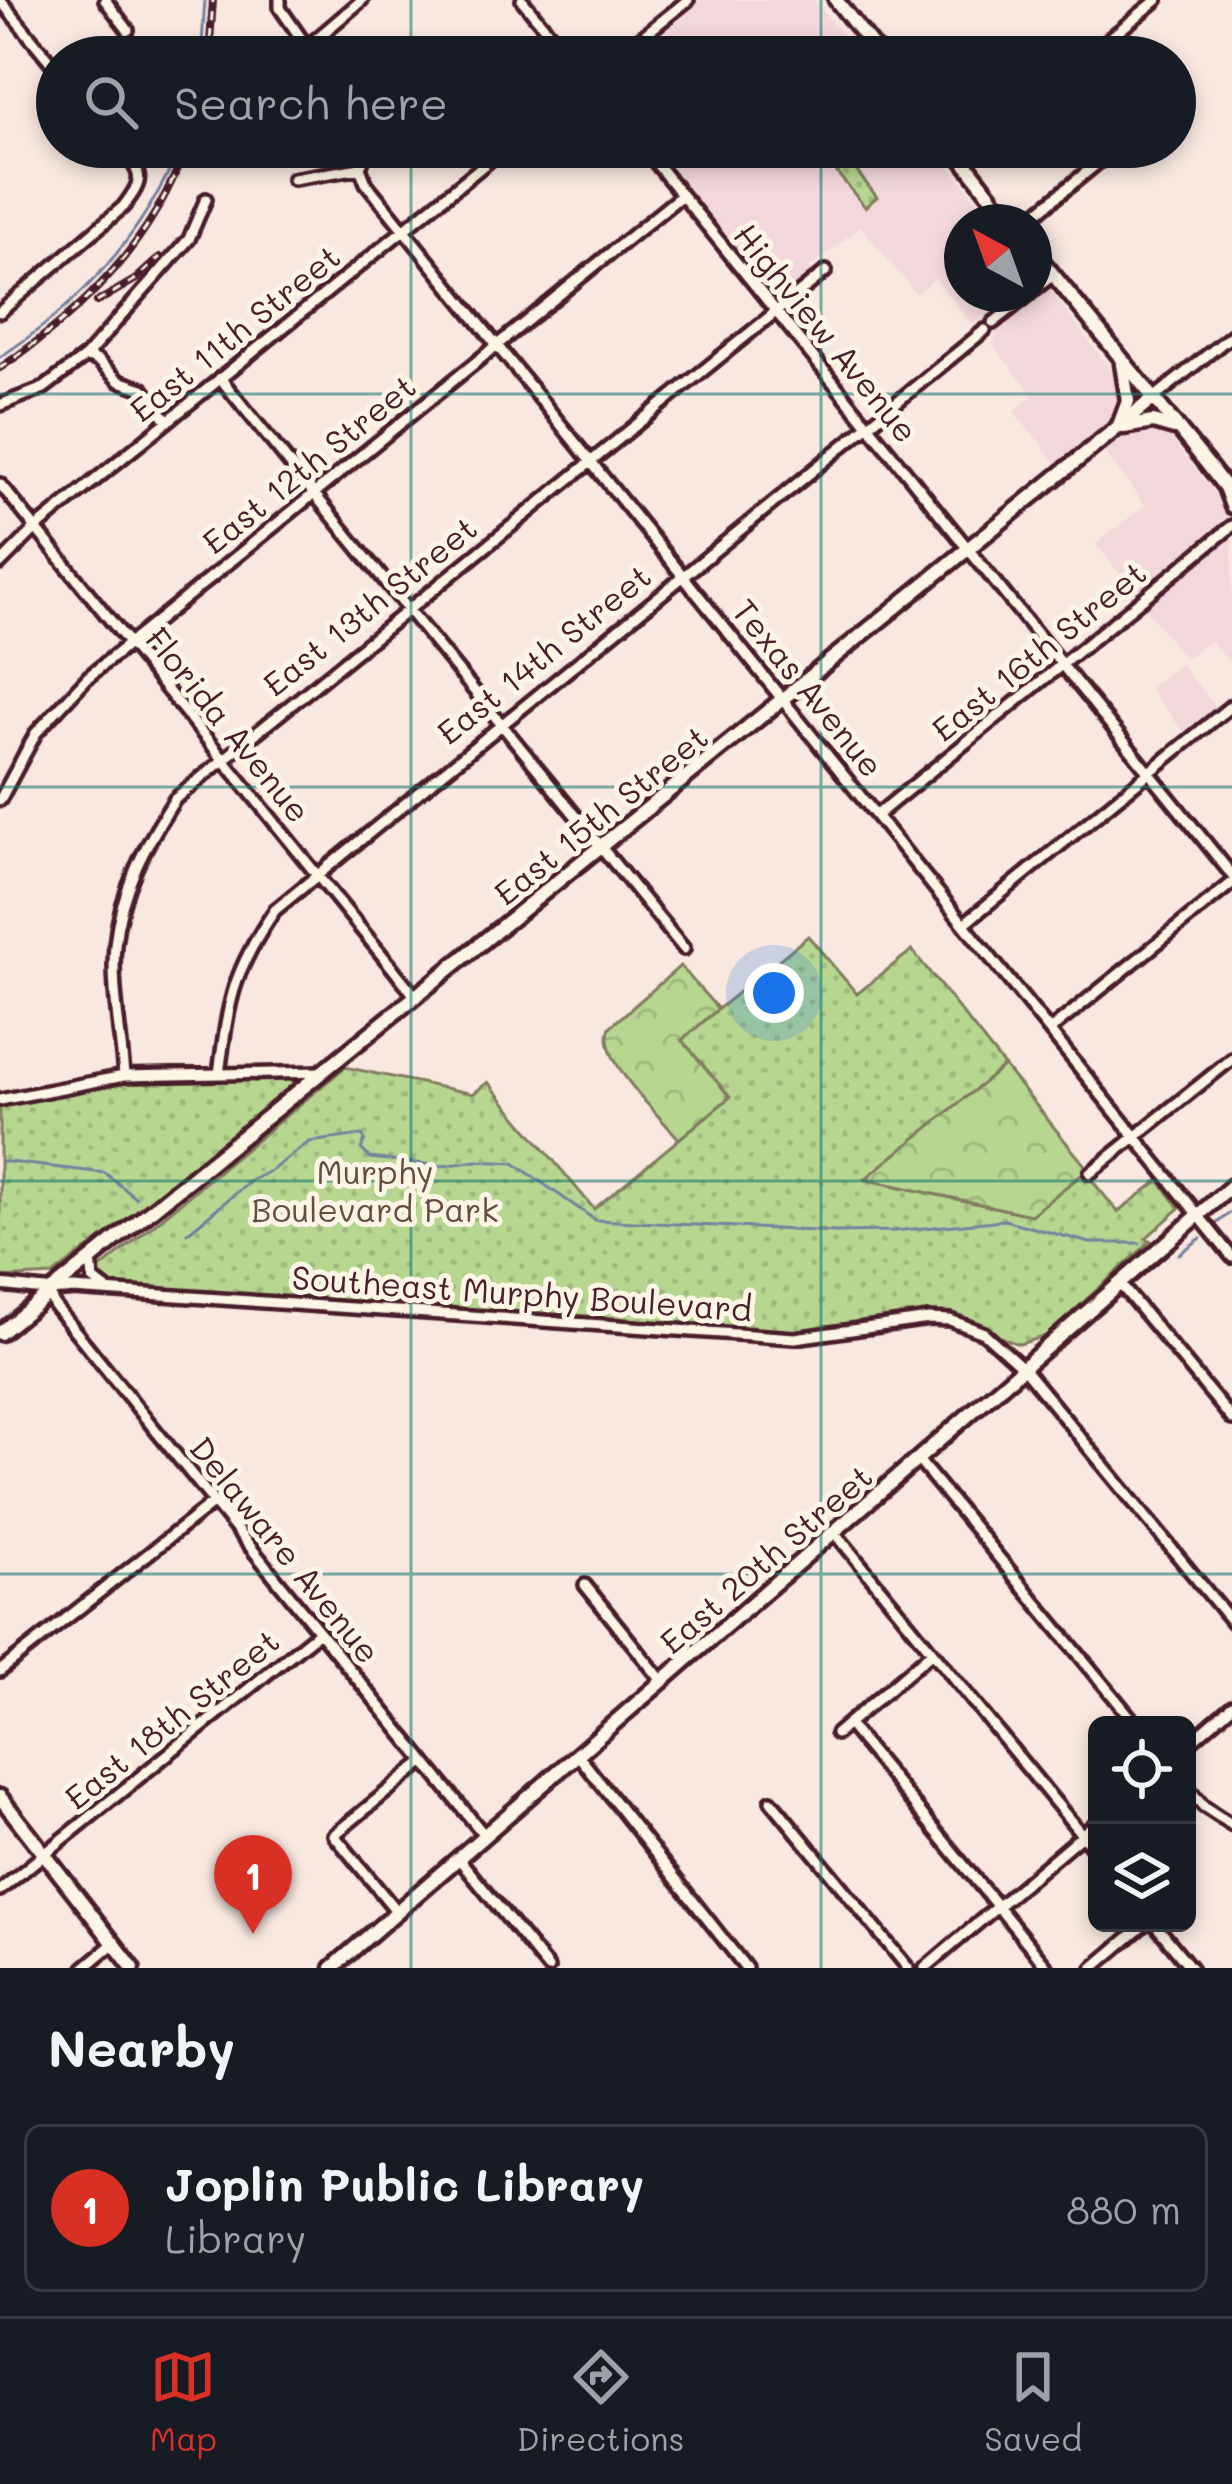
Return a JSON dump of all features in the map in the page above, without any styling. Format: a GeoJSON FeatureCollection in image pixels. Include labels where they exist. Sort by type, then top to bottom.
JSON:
{"type":"FeatureCollection","features":[{"type":"Feature","properties":{"kind":"main road"},"geometry":{"type":"LineString","coordinates":[[836,0],[864,36]]}},
{"type":"Feature","properties":{"kind":"main road"},"geometry":{"type":"LineString","coordinates":[[970,168],[997,204]]}},
{"type":"Feature","properties":{"kind":"main road"},"geometry":{"type":"LineString","coordinates":[[1053,275],[1229,489],[1232,506]]}},
{"type":"Feature","properties":{"kind":"main road"},"geometry":{"type":"LineString","coordinates":[[1118,429],[1128,401],[1120,357]]}},
{"type":"Feature","properties":{"kind":"main road","name":"East 15th Street"},"geometry":{"type":"LineString","coordinates":[[0,1333],[1154,398]]}},
{"type":"Feature","properties":{"kind":"main road"},"geometry":{"type":"LineString","coordinates":[[1118,429],[1154,422],[1182,432]]}},
{"type":"Feature","properties":{"kind":"main road","name":"East 20th Street"},"geometry":{"type":"LineString","coordinates":[[332,1968],[1232,1186]]}},
{"type":"Feature","properties":{"kind":"main road"},"geometry":{"type":"LineString","coordinates":[[0,1797],[133,1968]]}},
{"type":"Feature","properties":{"kind":"street"},"geometry":{"type":"LineString","coordinates":[[0,0],[36,44]]}},
{"type":"Feature","properties":{"kind":"street"},"geometry":{"type":"LineString","coordinates":[[105,0],[128,30]]}},
{"type":"Feature","properties":{"kind":"street"},"geometry":{"type":"LineString","coordinates":[[280,0],[280,8],[300,36]]}},
{"type":"Feature","properties":{"kind":"street"},"geometry":{"type":"LineString","coordinates":[[327,36],[362,0]]}},
{"type":"Feature","properties":{"kind":"street"},"geometry":{"type":"LineString","coordinates":[[522,0],[552,36]]}},
{"type":"Feature","properties":{"kind":"street"},"geometry":{"type":"LineString","coordinates":[[639,36],[672,5],[688,0]]}},
{"type":"Feature","properties":{"kind":"street"},"geometry":{"type":"LineString","coordinates":[[1113,36],[1157,0]]}},
{"type":"Feature","properties":{"kind":"street"},"geometry":{"type":"LineString","coordinates":[[0,312],[123,207],[140,176],[134,168]]}},
{"type":"Feature","properties":{"kind":"street"},"geometry":{"type":"LineString","coordinates":[[293,179],[359,168]]}},
{"type":"Feature","properties":{"kind":"street","name":"Texas Avenue"},"geometry":{"type":"LineString","coordinates":[[359,168],[1232,1257]]}},
{"type":"Feature","properties":{"kind":"street","name":"East 11th Street"},"geometry":{"type":"LineString","coordinates":[[0,564],[37,528],[480,168]]}},
{"type":"Feature","properties":{"kind":"street","name":"Highview Avenue"},"geometry":{"type":"LineString","coordinates":[[660,168],[1232,879]]}},
{"type":"Feature","properties":{"kind":"street"},"geometry":{"type":"LineString","coordinates":[[1048,204],[1092,168]]}},
{"type":"Feature","properties":{"kind":"street","name":"East 12th Street"},"geometry":{"type":"LineString","coordinates":[[0,800],[47,718],[88,676],[682,194]]}},
{"type":"Feature","properties":{"kind":"street"},"geometry":{"type":"LineString","coordinates":[[0,406],[44,388],[86,356],[189,239],[206,199]]}},
{"type":"Feature","properties":{"kind":"street","name":"East 13th Street"},"geometry":{"type":"LineString","coordinates":[[124,1076],[114,947],[122,904],[141,851],[175,799],[826,271]]}},
{"type":"Feature","properties":{"kind":"street","name":"East 14th Street"},"geometry":{"type":"LineString","coordinates":[[219,1074],[230,994],[247,950],[275,910],[1007,312]]}},
{"type":"Feature","properties":{"kind":"street","name":"East 15th Street"},"geometry":{"type":"LineString","coordinates":[[1154,398],[1232,335]]}},
{"type":"Feature","properties":{"kind":"street"},"geometry":{"type":"LineString","coordinates":[[86,356],[119,381],[143,389],[167,421]]}},
{"type":"Feature","properties":{"kind":"street"},"geometry":{"type":"LineString","coordinates":[[220,378],[684,950]]}},
{"type":"Feature","properties":{"kind":"street","name":"Florida Avenue"},"geometry":{"type":"LineString","coordinates":[[0,484],[416,998]]}},
{"type":"Feature","properties":{"kind":"street","name":"East 16th Street"},"geometry":{"type":"LineString","coordinates":[[877,815],[1232,526]]}},
{"type":"Feature","properties":{"kind":"street"},"geometry":{"type":"LineString","coordinates":[[965,923],[1232,705]]}},
{"type":"Feature","properties":{"kind":"street"},"geometry":{"type":"LineString","coordinates":[[1050,1030],[1232,879]]}},
{"type":"Feature","properties":{"kind":"street"},"geometry":{"type":"LineString","coordinates":[[1090,1173],[1232,1060]]}},
{"type":"Feature","properties":{"kind":"street"},"geometry":{"type":"LineString","coordinates":[[1,1095],[124,1076],[323,1072]]}},
{"type":"Feature","properties":{"kind":"street"},"geometry":{"type":"LineString","coordinates":[[92,1258],[93,1279],[111,1291]]}},
{"type":"Feature","properties":{"kind":"street"},"geometry":{"type":"LineString","coordinates":[[1120,1284],[1232,1419]]}},
{"type":"Feature","properties":{"kind":"street","name":"Southeast Murphy Boulevard"},"geometry":{"type":"LineString","coordinates":[[0,1285],[36,1287],[49,1293],[111,1291],[795,1338],[950,1320],[984,1333],[1024,1369],[1232,1622]]}},
{"type":"Feature","properties":{"kind":"street","name":"Delaware Avenue"},"geometry":{"type":"LineString","coordinates":[[49,1293],[54,1305],[485,1836]]}},
{"type":"Feature","properties":{"kind":"street"},"geometry":{"type":"LineString","coordinates":[[919,1461],[1130,1716]]}},
{"type":"Feature","properties":{"kind":"street"},"geometry":{"type":"LineString","coordinates":[[0,1671],[214,1502]]}},
{"type":"Feature","properties":{"kind":"street"},"geometry":{"type":"LineString","coordinates":[[836,1533],[1088,1842]]}},
{"type":"Feature","properties":{"kind":"street"},"geometry":{"type":"LineString","coordinates":[[585,1585],[663,1682]]}},
{"type":"Feature","properties":{"kind":"street","name":"East 18th Street"},"geometry":{"type":"LineString","coordinates":[[0,1890],[319,1632]]}},
{"type":"Feature","properties":{"kind":"street"},"geometry":{"type":"LineString","coordinates":[[836,1734],[932,1652]]}},
{"type":"Feature","properties":{"kind":"street"},"geometry":{"type":"LineString","coordinates":[[1196,1737],[1232,1706]]}},
{"type":"Feature","properties":{"kind":"street"},"geometry":{"type":"LineString","coordinates":[[848,1724],[1048,1968]]}},
{"type":"Feature","properties":{"kind":"street"},"geometry":{"type":"LineString","coordinates":[[578,1755],[746,1968]]}},
{"type":"Feature","properties":{"kind":"street"},"geometry":{"type":"LineString","coordinates":[[397,1912],[334,1835],[423,1762]]}},
{"type":"Feature","properties":{"kind":"street"},"geometry":{"type":"LineString","coordinates":[[1196,1797],[1232,1825]]}},
{"type":"Feature","properties":{"kind":"street"},"geometry":{"type":"LineString","coordinates":[[771,1801],[908,1968]]}},
{"type":"Feature","properties":{"kind":"street"},"geometry":{"type":"LineString","coordinates":[[925,1968],[1095,1824]]}},
{"type":"Feature","properties":{"kind":"street"},"geometry":{"type":"LineString","coordinates":[[459,1859],[548,1968]]}},
{"type":"Feature","properties":{"kind":"street"},"geometry":{"type":"LineString","coordinates":[[1093,1968],[1139,1932]]}},
{"type":"Feature","properties":{"kind":"street"},"geometry":{"type":"LineString","coordinates":[[1158,1932],[1191,1968]]}},
{"type":"Feature","properties":{"kind":"street"},"geometry":{"type":"LineString","coordinates":[[84,1968],[114,1943]]}},
{"type":"Feature","properties":{"kind":"shaded area"},"geometry":{"type":"Polygon","coordinates":[[[699,0],[814,0],[844,36],[654,36],[699,0]]]}},
{"type":"Feature","properties":{"kind":"shaded area"},"geometry":{"type":"Polygon","coordinates":[[[667,168],[951,168],[980,204],[944,204],[944,290],[935,279],[916,294],[861,226],[810,267],[813,272],[775,299],[667,168]]]}},
{"type":"Feature","properties":{"kind":"shaded area"},"geometry":{"type":"Polygon","coordinates":[[[1052,293],[1119,381],[1124,396],[1120,412],[1058,465],[1014,412],[1033,395],[992,344],[997,336],[983,317],[973,325],[962,312],[1052,312],[1052,293]]]}},
{"type":"Feature","properties":{"kind":"shaded area"},"geometry":{"type":"Polygon","coordinates":[[[1154,427],[1169,436],[1231,514],[1136,595],[1096,544],[1145,505],[1104,452],[1135,430],[1154,427]]]}},
{"type":"Feature","properties":{"kind":"shaded area"},"geometry":{"type":"Polygon","coordinates":[[[1232,534],[1232,667],[1210,640],[1185,659],[1144,607],[1232,534]]]}},
{"type":"Feature","properties":{"kind":"shaded area"},"geometry":{"type":"Polygon","coordinates":[[[1180,663],[1218,710],[1187,735],[1149,689],[1180,663]]]}},
{"type":"Feature","properties":{"kind":"green space"},"geometry":{"type":"Polygon","coordinates":[[[854,168],[877,197],[865,207],[837,173],[854,168]]]}},
{"type":"Feature","properties":{"kind":"green space","name":"Murphy Boulevard Park"},"geometry":{"type":"Polygon","coordinates":[[[808,936],[857,994],[912,950],[1004,1066],[867,1180],[1031,1215],[1085,1172],[1118,1212],[1159,1180],[1180,1208],[1146,1238],[1151,1241],[1046,1336],[1020,1344],[959,1318],[932,1315],[788,1334],[106,1286],[95,1273],[345,1067],[473,1094],[488,1082],[594,1209],[729,1098],[681,1039],[808,936]]]}},
{"type":"Feature","properties":{"kind":"green space"},"geometry":{"type":"Polygon","coordinates":[[[680,966],[718,1009],[682,1040],[730,1097],[679,1139],[620,1070],[608,1040],[610,1027],[680,966]]]}},
{"type":"Feature","properties":{"kind":"green space"},"geometry":{"type":"Polygon","coordinates":[[[1004,1066],[1088,1169],[1031,1215],[865,1179],[1004,1066]]]}},
{"type":"Feature","properties":{"kind":"green space","name":"Murphy Boulevard Park"},"geometry":{"type":"Polygon","coordinates":[[[323,1072],[53,1275],[0,1278],[0,1100],[124,1076],[323,1072]]]}},
{"type":"Feature","properties":{"kind":"waterway"},"geometry":{"type":"LineString","coordinates":[[202,36],[205,0]]}},
{"type":"Feature","properties":{"kind":"waterway"},"geometry":{"type":"LineString","coordinates":[[0,357],[57,314],[106,266],[170,168]]}},
{"type":"Feature","properties":{"kind":"waterway"},"geometry":{"type":"LineString","coordinates":[[187,1233],[252,1180],[309,1142],[362,1135],[361,1149],[370,1158],[443,1166],[514,1163],[595,1220],[836,1232],[1004,1220],[1090,1243],[1140,1243]]}},
{"type":"Feature","properties":{"kind":"waterway"},"geometry":{"type":"LineString","coordinates":[[0,1161],[105,1173],[136,1198]]}},
{"type":"Feature","properties":{"kind":"waterway"},"geometry":{"type":"LineString","coordinates":[[1216,1224],[1232,1211]]}},
{"type":"Feature","properties":{"kind":"waterway"},"geometry":{"type":"LineString","coordinates":[[1179,1254],[1201,1238]]}},
{"type":"Feature","properties":{"kind":"railway"},"geometry":{"type":"LineString","coordinates":[[210,36],[213,0]]}},
{"type":"Feature","properties":{"kind":"railway"},"geometry":{"type":"LineString","coordinates":[[0,368],[59,323],[111,272],[154,214],[178,168]]}},
{"type":"Feature","properties":{"kind":"railway"},"geometry":{"type":"LineString","coordinates":[[97,302],[136,279],[160,257]]}},
{"type":"Feature","properties":{"kind":"place","name":"Joplin Public Library"},"geometry":{"type":"Point","coordinates":[253,1934]}}]}
